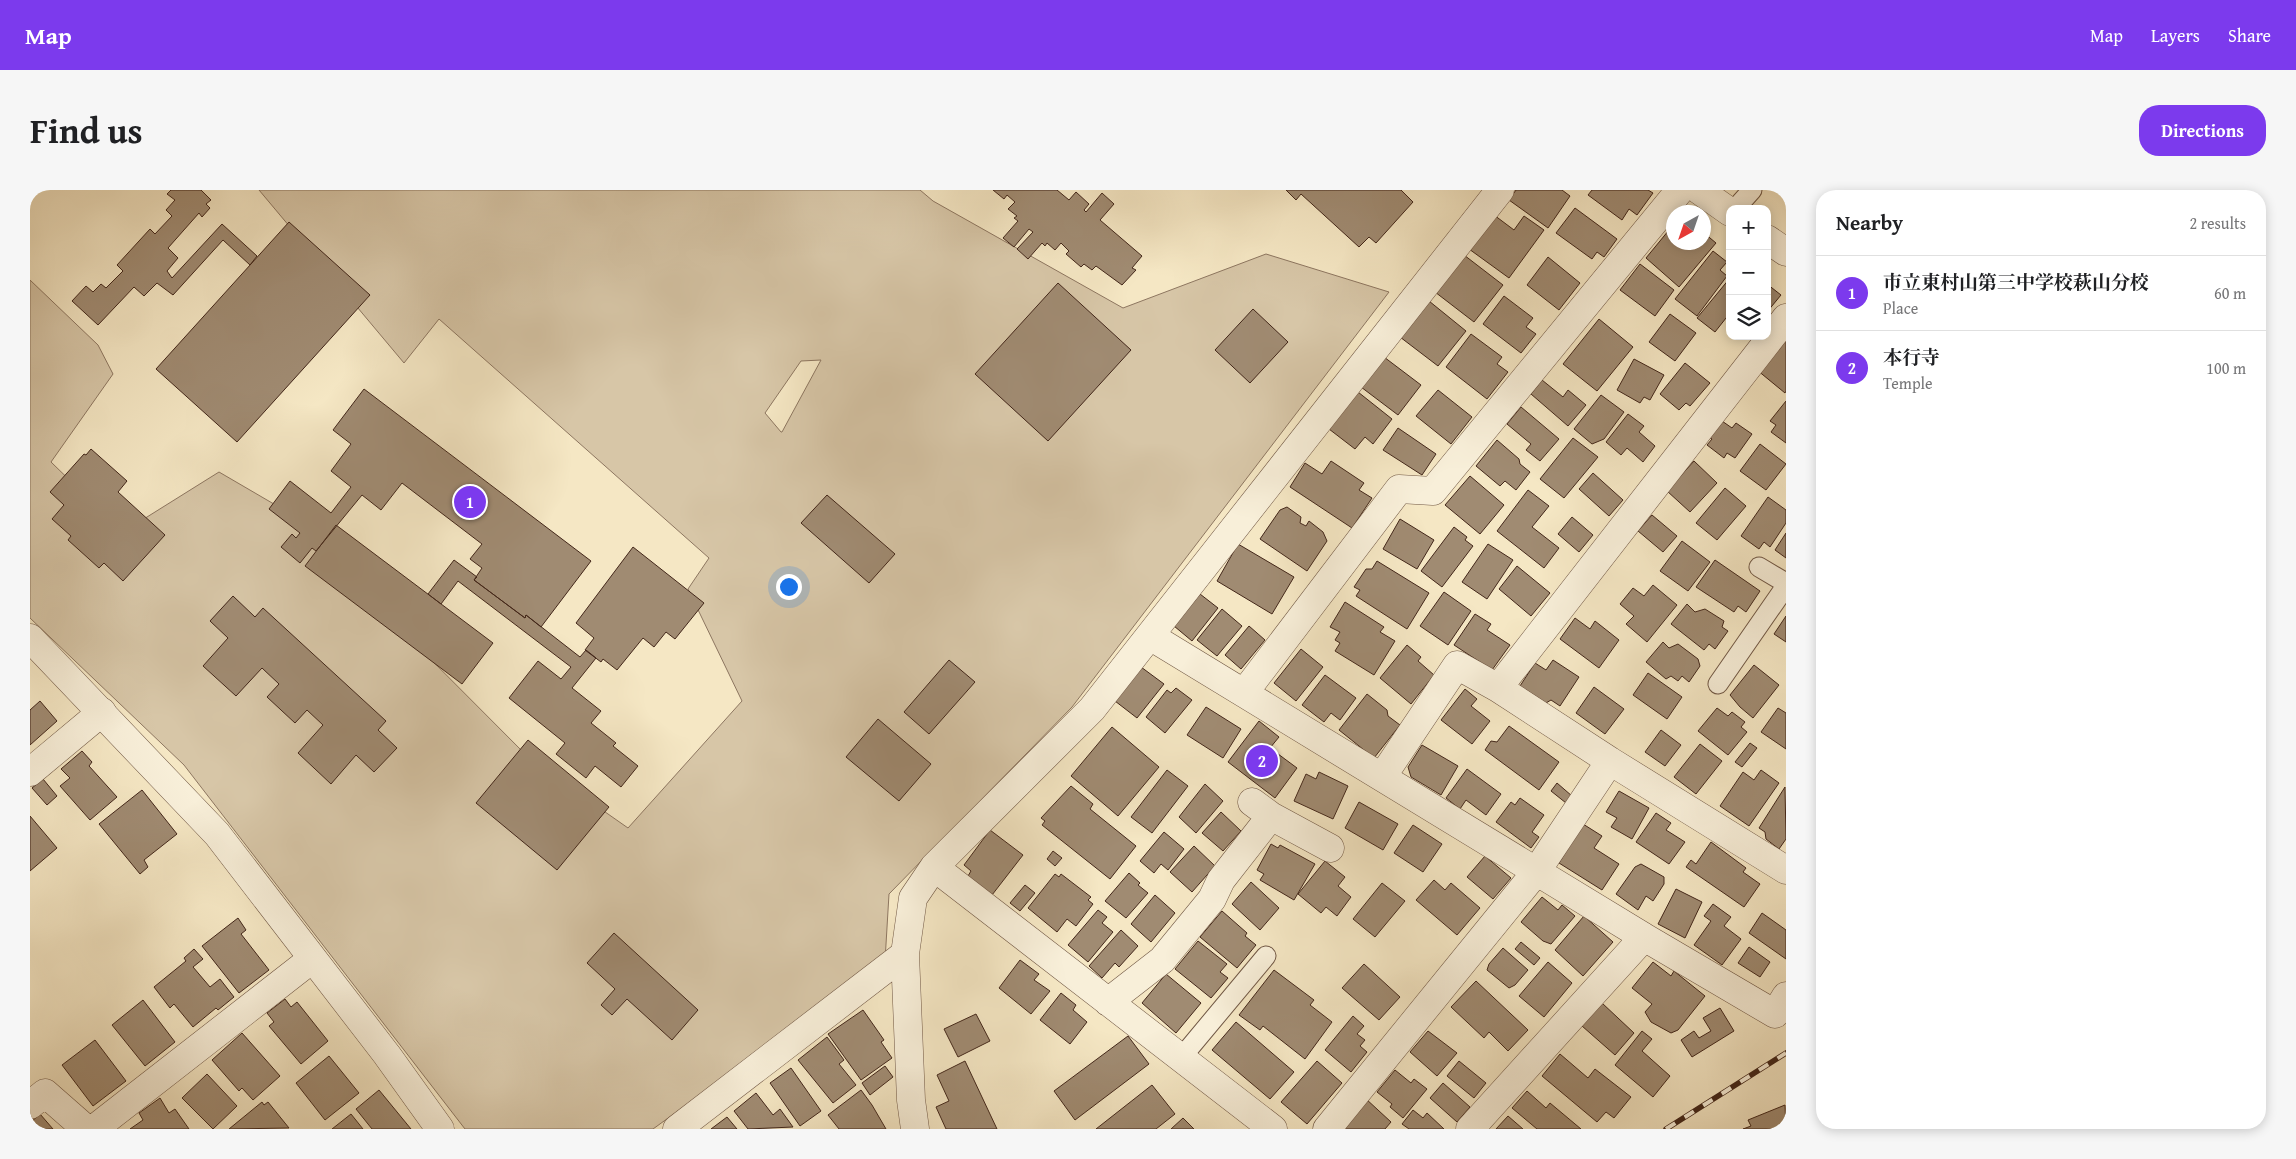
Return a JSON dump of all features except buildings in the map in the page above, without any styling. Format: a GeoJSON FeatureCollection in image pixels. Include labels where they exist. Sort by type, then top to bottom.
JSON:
{"type":"FeatureCollection","features":[{"type":"Feature","properties":{"kind":"street"},"geometry":{"type":"LineString","coordinates":[[916,1129],[911,1100],[905,954],[913,898],[934,867],[1092,709],[1500,190]]}},
{"type":"Feature","properties":{"kind":"street"},"geometry":{"type":"LineString","coordinates":[[1244,693],[1399,489],[1433,491],[1680,190]]}},
{"type":"Feature","properties":{"kind":"street"},"geometry":{"type":"LineString","coordinates":[[1699,190],[1726,209]]}},
{"type":"Feature","properties":{"kind":"street"},"geometry":{"type":"LineString","coordinates":[[1771,241],[1786,252]]}},
{"type":"Feature","properties":{"kind":"street"},"geometry":{"type":"LineString","coordinates":[[1498,688],[1786,318]]}},
{"type":"Feature","properties":{"kind":"street"},"geometry":{"type":"LineString","coordinates":[[1150,636],[1536,872],[1775,1014],[1786,996]]}},
{"type":"Feature","properties":{"kind":"street"},"geometry":{"type":"LineString","coordinates":[[30,638],[217,834],[440,1129]]}},
{"type":"Feature","properties":{"kind":"street"},"geometry":{"type":"LineString","coordinates":[[1382,777],[1457,664],[1786,870]]}},
{"type":"Feature","properties":{"kind":"street"},"geometry":{"type":"LineString","coordinates":[[30,772],[102,712]]}},
{"type":"Feature","properties":{"kind":"street"},"geometry":{"type":"LineString","coordinates":[[1327,1129],[1536,872],[1610,761]]}},
{"type":"Feature","properties":{"kind":"street"},"geometry":{"type":"LineString","coordinates":[[1108,1002],[1162,960],[1212,899],[1220,880],[1262,809],[1330,848]]}},
{"type":"Feature","properties":{"kind":"street"},"geometry":{"type":"LineString","coordinates":[[934,867],[1273,1129]]}},
{"type":"Feature","properties":{"kind":"street"},"geometry":{"type":"LineString","coordinates":[[1470,1129],[1644,937]]}},
{"type":"Feature","properties":{"kind":"street"},"geometry":{"type":"LineString","coordinates":[[677,1129],[905,954]]}},
{"type":"Feature","properties":{"kind":"street"},"geometry":{"type":"LineString","coordinates":[[94,1129],[312,959]]}},
{"type":"Feature","properties":{"kind":"street"},"geometry":{"type":"LineString","coordinates":[[30,1105],[45,1093],[86,1129]]}},
{"type":"Feature","properties":{"kind":"lane"},"geometry":{"type":"LineString","coordinates":[[1739,205],[1752,190]]}},
{"type":"Feature","properties":{"kind":"lane"},"geometry":{"type":"LineString","coordinates":[[1718,684],[1786,584],[1760,567]]}},
{"type":"Feature","properties":{"kind":"lane"},"geometry":{"type":"LineString","coordinates":[[1182,1058],[1266,956]]}},
{"type":"Feature","properties":{"kind":"shaded area"},"geometry":{"type":"Polygon","coordinates":[[[259,190],[920,190],[933,201],[1123,308],[1266,254],[1389,292],[1072,707],[889,894],[885,961],[653,1129],[465,1129],[184,765],[30,618],[30,280],[98,345],[113,374],[51,462],[123,532],[219,472],[279,507],[531,760],[628,828],[742,701],[688,589],[709,558],[439,319],[404,363],[259,190]],[[821,360],[801,361],[765,413],[782,432],[821,360]]]}},
{"type":"Feature","properties":{"kind":"railway"},"geometry":{"type":"LineString","coordinates":[[1666,1129],[1786,1053]]}},
{"type":"Feature","properties":{"kind":"place","name":"市立東村山第三中学校萩山分校"},"geometry":{"type":"Point","coordinates":[470,502]}},
{"type":"Feature","properties":{"kind":"place","name":"本行寺"},"geometry":{"type":"Point","coordinates":[1262,761]}}]}
